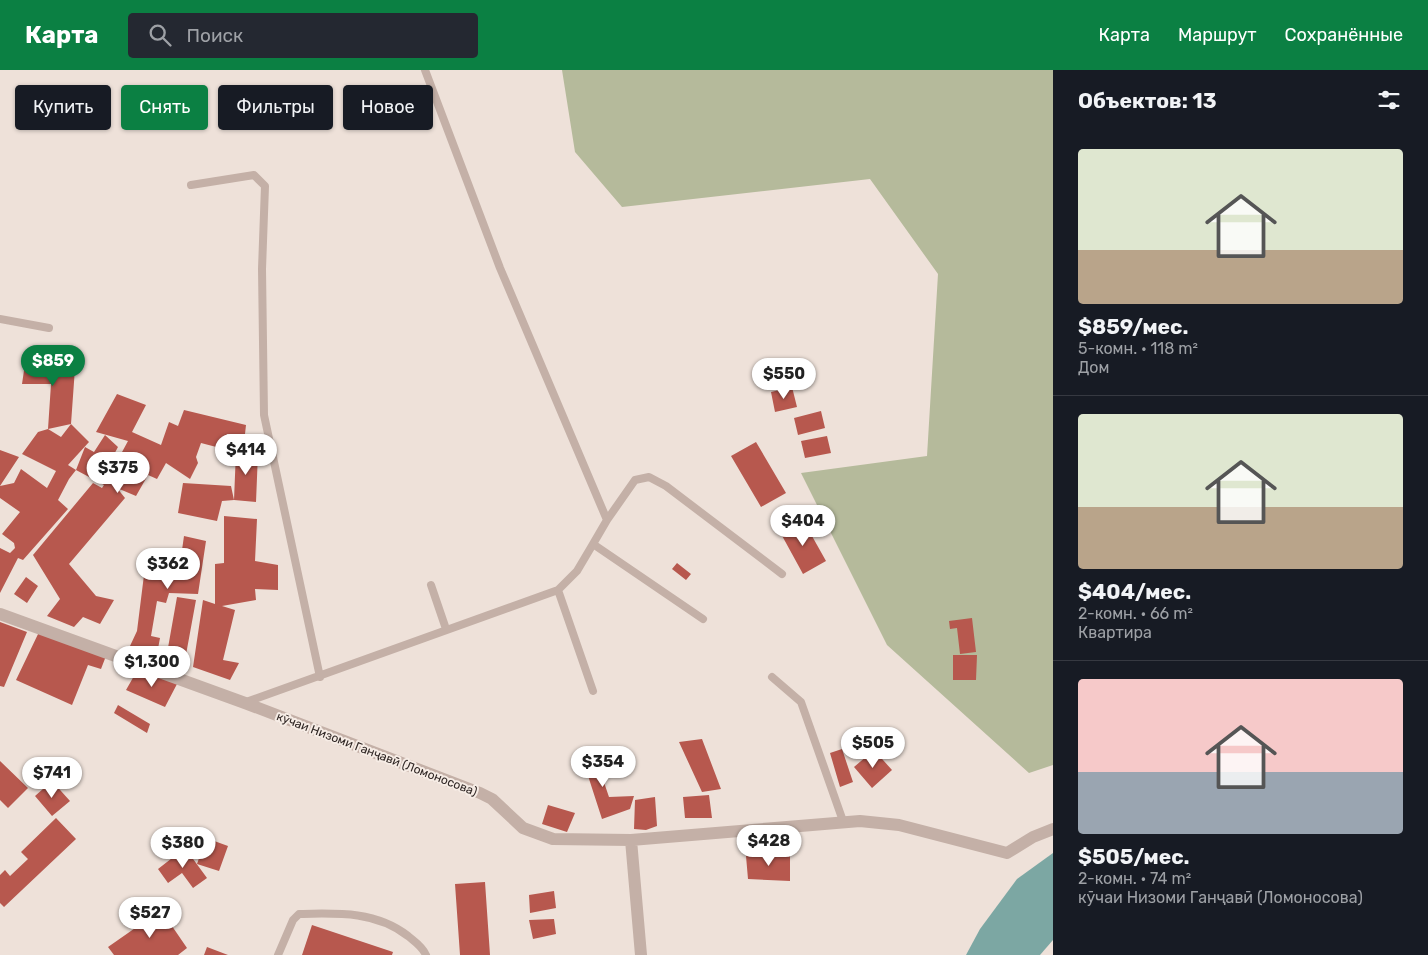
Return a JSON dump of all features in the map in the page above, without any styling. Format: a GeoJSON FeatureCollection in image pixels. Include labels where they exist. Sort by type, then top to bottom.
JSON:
{"type":"FeatureCollection","features":[{"type":"Feature","properties":{"kind":"street","name":"кӯчаи Низоми Ганҷавӣ (Ломоносова)"},"geometry":{"type":"LineString","coordinates":[[0,614],[245,703],[480,793],[492,799],[523,828],[553,839],[631,840],[843,821],[881,822],[1007,853],[1033,837],[1053,829]]}},
{"type":"Feature","properties":{"kind":"street"},"geometry":{"type":"LineString","coordinates":[[631,840],[641,955]]}},
{"type":"Feature","properties":{"kind":"lane"},"geometry":{"type":"LineString","coordinates":[[425,70],[500,268],[607,520]]}},
{"type":"Feature","properties":{"kind":"lane"},"geometry":{"type":"LineString","coordinates":[[191,185],[254,175],[265,186],[262,269],[264,415],[320,677]]}},
{"type":"Feature","properties":{"kind":"lane"},"geometry":{"type":"LineString","coordinates":[[0,319],[49,328]]}},
{"type":"Feature","properties":{"kind":"lane"},"geometry":{"type":"LineString","coordinates":[[245,703],[558,590],[577,571],[607,520],[635,480],[649,477],[666,486],[782,574]]}},
{"type":"Feature","properties":{"kind":"lane"},"geometry":{"type":"LineString","coordinates":[[593,544],[703,619]]}},
{"type":"Feature","properties":{"kind":"lane"},"geometry":{"type":"LineString","coordinates":[[431,585],[446,629]]}},
{"type":"Feature","properties":{"kind":"lane"},"geometry":{"type":"LineString","coordinates":[[558,590],[593,691]]}},
{"type":"Feature","properties":{"kind":"lane"},"geometry":{"type":"LineString","coordinates":[[772,677],[801,702],[843,821]]}},
{"type":"Feature","properties":{"kind":"lane"},"geometry":{"type":"LineString","coordinates":[[278,955],[293,920],[299,914],[320,913],[367,915],[396,926],[423,948],[426,955]]}},
{"type":"Feature","properties":{"kind":"green space"},"geometry":{"type":"Polygon","coordinates":[[[562,70],[1053,70],[1053,765],[1029,773],[887,645],[801,473],[927,456],[938,274],[870,179],[622,207],[575,152],[562,70]]]}},
{"type":"Feature","properties":{"kind":"water"},"geometry":{"type":"Polygon","coordinates":[[[1053,853],[1053,940],[1040,955],[966,955],[980,929],[1017,879],[1053,853]]]}},
{"type":"Feature","properties":{"kind":"building"},"geometry":{"type":"Polygon","coordinates":[[[26,357],[53,360],[75,368],[71,424],[48,429],[51,384],[22,384],[26,357]]]}},
{"type":"Feature","properties":{"kind":"building"},"geometry":{"type":"Polygon","coordinates":[[[792,387],[797,407],[775,412],[771,392],[792,387]]]}},
{"type":"Feature","properties":{"kind":"building"},"geometry":{"type":"Polygon","coordinates":[[[117,394],[146,405],[132,432],[161,445],[169,422],[178,426],[184,410],[246,425],[245,434],[227,434],[224,449],[201,443],[196,457],[198,463],[190,479],[166,463],[157,479],[148,475],[136,496],[117,488],[125,498],[69,564],[96,596],[114,600],[100,624],[83,617],[74,627],[47,616],[60,599],[33,555],[93,483],[102,488],[104,485],[76,470],[85,447],[94,452],[105,435],[118,447],[110,462],[115,465],[128,441],[96,432],[117,394]]]}},
{"type":"Feature","properties":{"kind":"building"},"geometry":{"type":"Polygon","coordinates":[[[821,411],[825,428],[798,435],[794,418],[821,411]]]}},
{"type":"Feature","properties":{"kind":"building"},"geometry":{"type":"Polygon","coordinates":[[[71,424],[89,442],[68,465],[76,470],[58,500],[68,509],[23,560],[18,558],[0,593],[0,548],[10,553],[15,548],[14,543],[2,534],[20,512],[0,498],[0,486],[14,483],[21,469],[47,488],[56,471],[22,454],[38,432],[48,429],[61,437],[71,424]]]}},
{"type":"Feature","properties":{"kind":"building"},"geometry":{"type":"Polygon","coordinates":[[[827,436],[831,453],[805,458],[801,441],[827,436]]]}},
{"type":"Feature","properties":{"kind":"building"},"geometry":{"type":"Polygon","coordinates":[[[756,442],[786,493],[761,507],[731,456],[756,442]]]}},
{"type":"Feature","properties":{"kind":"building"},"geometry":{"type":"Polygon","coordinates":[[[0,450],[19,457],[0,486],[0,450]]]}},
{"type":"Feature","properties":{"kind":"building"},"geometry":{"type":"Polygon","coordinates":[[[236,451],[258,453],[256,502],[234,500],[236,451]]]}},
{"type":"Feature","properties":{"kind":"building"},"geometry":{"type":"Polygon","coordinates":[[[183,483],[231,486],[234,500],[222,501],[217,521],[178,513],[183,483]]]}},
{"type":"Feature","properties":{"kind":"building"},"geometry":{"type":"Polygon","coordinates":[[[224,516],[257,519],[255,561],[278,565],[278,590],[255,589],[256,600],[222,606],[235,610],[223,660],[239,663],[230,680],[193,667],[203,600],[215,604],[215,564],[224,563],[224,516]]]}},
{"type":"Feature","properties":{"kind":"building"},"geometry":{"type":"Polygon","coordinates":[[[803,520],[826,561],[803,574],[780,532],[803,520]]]}},
{"type":"Feature","properties":{"kind":"building"},"geometry":{"type":"Polygon","coordinates":[[[184,536],[206,541],[198,594],[169,593],[166,603],[157,601],[151,636],[160,638],[157,654],[130,646],[137,631],[145,567],[179,571],[184,536]]]}},
{"type":"Feature","properties":{"kind":"building"},"geometry":{"type":"Polygon","coordinates":[[[677,563],[691,574],[686,580],[672,569],[677,563]]]}},
{"type":"Feature","properties":{"kind":"building"},"geometry":{"type":"Polygon","coordinates":[[[26,577],[38,586],[27,603],[14,594],[26,577]]]}},
{"type":"Feature","properties":{"kind":"building"},"geometry":{"type":"Polygon","coordinates":[[[177,597],[196,600],[185,660],[166,659],[177,597]]]}},
{"type":"Feature","properties":{"kind":"building"},"geometry":{"type":"Polygon","coordinates":[[[972,618],[976,652],[960,654],[957,628],[950,629],[949,621],[972,618]]]}},
{"type":"Feature","properties":{"kind":"building"},"geometry":{"type":"Polygon","coordinates":[[[0,622],[27,632],[4,687],[0,686],[0,622]]]}},
{"type":"Feature","properties":{"kind":"building"},"geometry":{"type":"Polygon","coordinates":[[[39,632],[106,656],[101,669],[88,665],[72,705],[16,680],[39,632]]]}},
{"type":"Feature","properties":{"kind":"building"},"geometry":{"type":"Polygon","coordinates":[[[953,655],[977,655],[976,680],[953,680],[953,655]]]}},
{"type":"Feature","properties":{"kind":"building"},"geometry":{"type":"Polygon","coordinates":[[[138,669],[177,684],[165,707],[126,690],[138,669]]]}},
{"type":"Feature","properties":{"kind":"building"},"geometry":{"type":"Polygon","coordinates":[[[118,705],[150,724],[147,733],[114,713],[118,705]]]}},
{"type":"Feature","properties":{"kind":"building"},"geometry":{"type":"Polygon","coordinates":[[[702,739],[721,789],[702,792],[679,742],[702,739]]]}},
{"type":"Feature","properties":{"kind":"building"},"geometry":{"type":"Polygon","coordinates":[[[592,747],[609,797],[634,796],[630,809],[602,819],[580,751],[592,747]]]}},
{"type":"Feature","properties":{"kind":"building"},"geometry":{"type":"Polygon","coordinates":[[[842,749],[853,782],[840,787],[830,753],[842,749]]]}},
{"type":"Feature","properties":{"kind":"building"},"geometry":{"type":"Polygon","coordinates":[[[874,750],[892,770],[872,788],[854,767],[874,750]]]}},
{"type":"Feature","properties":{"kind":"building"},"geometry":{"type":"Polygon","coordinates":[[[0,761],[28,788],[8,808],[0,800],[0,761]]]}},
{"type":"Feature","properties":{"kind":"building"},"geometry":{"type":"Polygon","coordinates":[[[52,781],[70,801],[52,816],[35,796],[52,781]]]}},
{"type":"Feature","properties":{"kind":"building"},"geometry":{"type":"Polygon","coordinates":[[[709,795],[712,818],[685,818],[683,797],[709,795]]]}},
{"type":"Feature","properties":{"kind":"building"},"geometry":{"type":"Polygon","coordinates":[[[655,797],[657,826],[646,830],[634,829],[635,800],[655,797]]]}},
{"type":"Feature","properties":{"kind":"building"},"geometry":{"type":"Polygon","coordinates":[[[548,805],[575,813],[567,832],[542,824],[548,805]]]}},
{"type":"Feature","properties":{"kind":"building"},"geometry":{"type":"Polygon","coordinates":[[[56,818],[76,839],[4,907],[0,903],[0,875],[5,870],[10,876],[28,859],[21,852],[56,818]]]}},
{"type":"Feature","properties":{"kind":"building"},"geometry":{"type":"Polygon","coordinates":[[[206,838],[228,846],[219,871],[197,864],[206,838]]]}},
{"type":"Feature","properties":{"kind":"building"},"geometry":{"type":"Polygon","coordinates":[[[185,848],[207,878],[193,888],[182,873],[168,883],[158,869],[185,848]]]}},
{"type":"Feature","properties":{"kind":"building"},"geometry":{"type":"Polygon","coordinates":[[[790,854],[790,881],[748,879],[746,856],[790,854]]]}},
{"type":"Feature","properties":{"kind":"building"},"geometry":{"type":"Polygon","coordinates":[[[485,882],[490,955],[460,955],[455,884],[485,882]]]}},
{"type":"Feature","properties":{"kind":"building"},"geometry":{"type":"Polygon","coordinates":[[[554,891],[556,908],[530,913],[529,895],[554,891]]]}},
{"type":"Feature","properties":{"kind":"building"},"geometry":{"type":"Polygon","coordinates":[[[161,910],[187,948],[178,955],[114,955],[108,947],[161,910]]]}},
{"type":"Feature","properties":{"kind":"building"},"geometry":{"type":"Polygon","coordinates":[[[554,919],[556,934],[533,939],[529,920],[554,919]]]}},
{"type":"Feature","properties":{"kind":"building"},"geometry":{"type":"Polygon","coordinates":[[[312,925],[393,952],[392,955],[302,955],[312,925]]]}},
{"type":"Feature","properties":{"kind":"building"},"geometry":{"type":"Polygon","coordinates":[[[207,947],[228,955],[204,955],[207,947]]]}}]}
